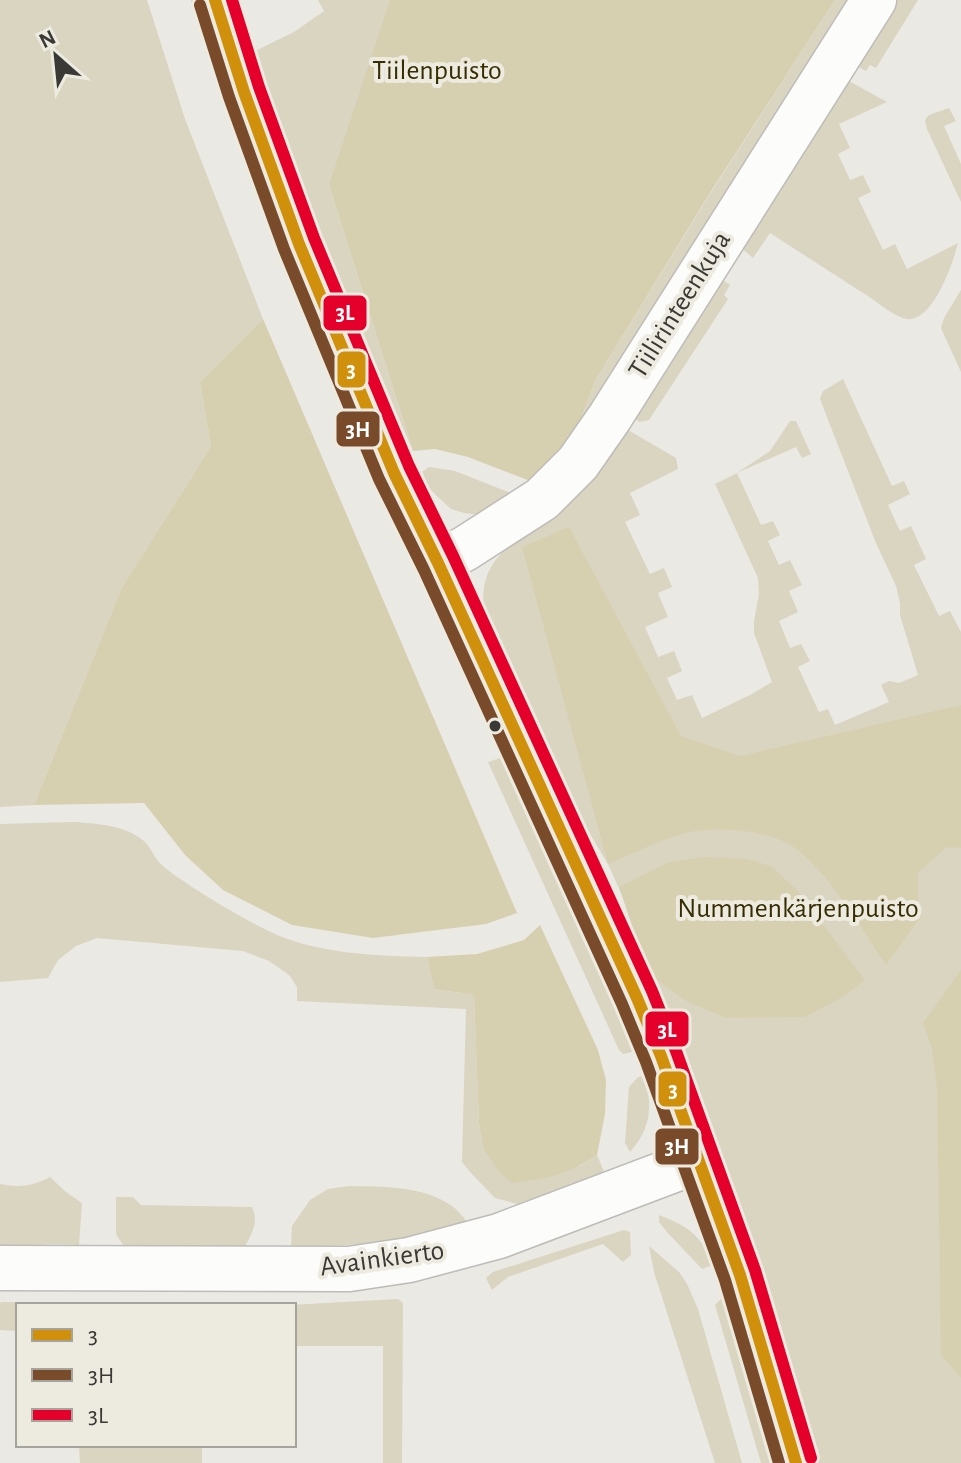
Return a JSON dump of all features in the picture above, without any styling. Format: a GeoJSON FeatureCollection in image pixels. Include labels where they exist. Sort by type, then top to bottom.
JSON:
{"type":"FeatureCollection","features":[{"type":"Feature","properties":{"kind":"street"},"geometry":{"type":"LineString","coordinates":[[215,0],[244,92],[299,244],[394,473],[438,563],[661,1056],[740,1275],[796,1463]]}},
{"type":"Feature","properties":{"kind":"street","name":"Tiilirinteenkuja"},"geometry":{"type":"LineString","coordinates":[[438,563],[542,499],[578,463],[874,0]]}},
{"type":"Feature","properties":{"kind":"street","name":"Avainkierto"},"geometry":{"type":"LineString","coordinates":[[0,1268],[349,1269],[379,1265],[499,1236],[700,1160]]}},
{"type":"Feature","properties":{"kind":"green space"},"geometry":{"type":"Polygon","coordinates":[[[0,0],[147,0],[185,119],[263,319],[200,382],[211,446],[121,589],[34,805],[0,807],[0,0]]]}},
{"type":"Feature","properties":{"kind":"green space","name":"Tiilenpuisto"},"geometry":{"type":"Polygon","coordinates":[[[318,0],[569,0],[329,185],[413,451],[347,305],[282,135],[255,51],[294,32],[324,11],[318,0]]]}},
{"type":"Feature","properties":{"kind":"green space","name":"Tiilenpuisto"},"geometry":{"type":"Polygon","coordinates":[[[390,0],[835,0],[710,193],[595,381],[572,443],[533,482],[468,457],[435,449],[413,451],[329,185],[390,0]]]}},
{"type":"Feature","properties":{"kind":"green space"},"geometry":{"type":"Polygon","coordinates":[[[835,0],[854,0],[572,443],[595,381],[835,0]]]}},
{"type":"Feature","properties":{"kind":"green space"},"geometry":{"type":"Polygon","coordinates":[[[892,0],[918,0],[876,68],[870,65],[866,71],[853,64],[892,0]]]}},
{"type":"Feature","properties":{"kind":"green space"},"geometry":{"type":"Polygon","coordinates":[[[847,80],[887,102],[839,124],[850,148],[838,154],[850,180],[863,175],[871,192],[858,198],[883,250],[895,244],[907,269],[958,243],[935,299],[920,316],[911,319],[890,312],[770,233],[753,258],[738,245],[847,80]]]}},
{"type":"Feature","properties":{"kind":"green space"},"geometry":{"type":"Polygon","coordinates":[[[949,108],[956,121],[944,126],[961,164],[961,202],[925,120],[929,115],[949,108]]]}},
{"type":"Feature","properties":{"kind":"green space"},"geometry":{"type":"Polygon","coordinates":[[[724,281],[730,285],[724,295],[728,299],[649,420],[640,422],[630,416],[711,285],[724,281]]]}},
{"type":"Feature","properties":{"kind":"green space"},"geometry":{"type":"Polygon","coordinates":[[[961,290],[961,372],[941,328],[961,290]]]}},
{"type":"Feature","properties":{"kind":"green space"},"geometry":{"type":"Polygon","coordinates":[[[263,319],[517,913],[486,924],[373,938],[292,925],[223,890],[185,855],[144,803],[34,805],[121,589],[211,446],[200,382],[263,319]]]}},
{"type":"Feature","properties":{"kind":"green space","name":"Nummenkärjenpuisto"},"geometry":{"type":"Polygon","coordinates":[[[843,379],[892,486],[904,481],[910,494],[888,505],[900,531],[911,526],[926,559],[914,565],[939,616],[950,611],[961,632],[961,1463],[817,1463],[757,1255],[686,1059],[648,973],[627,906],[546,748],[484,613],[486,580],[498,558],[563,506],[623,427],[676,458],[678,469],[630,493],[640,515],[625,522],[650,574],[664,568],[672,587],[658,593],[668,617],[645,627],[658,657],[674,651],[682,671],[667,678],[677,700],[692,695],[702,718],[752,694],[772,682],[754,633],[758,578],[715,484],[737,473],[761,525],[773,521],[780,535],[768,541],[779,565],[790,560],[802,585],[789,591],[798,612],[779,621],[790,648],[801,644],[810,661],[798,667],[819,712],[828,709],[835,725],[889,702],[881,685],[889,681],[899,683],[918,675],[900,615],[896,586],[820,399],[823,391],[843,379]]]}},
{"type":"Feature","properties":{"kind":"green space"},"geometry":{"type":"Polygon","coordinates":[[[790,421],[796,421],[811,454],[802,458],[796,447],[737,473],[770,451],[790,421]]]}},
{"type":"Feature","properties":{"kind":"green space"},"geometry":{"type":"Polygon","coordinates":[[[429,467],[455,471],[516,495],[481,515],[451,509],[429,488],[422,472],[429,467]]]}},
{"type":"Feature","properties":{"kind":"green space"},"geometry":{"type":"Polygon","coordinates":[[[569,527],[681,736],[740,756],[961,705],[961,848],[947,847],[918,873],[918,921],[886,965],[854,916],[813,864],[799,851],[774,838],[734,830],[694,832],[664,840],[608,864],[522,547],[569,527]]]}},
{"type":"Feature","properties":{"kind":"green space"},"geometry":{"type":"Polygon","coordinates":[[[503,757],[636,1051],[623,1054],[619,1050],[488,762],[503,757]]]}},
{"type":"Feature","properties":{"kind":"green space"},"geometry":{"type":"Polygon","coordinates":[[[75,822],[111,826],[137,836],[174,875],[277,935],[331,950],[427,957],[434,989],[474,995],[479,1124],[483,1148],[580,1166],[597,1155],[605,1174],[517,1204],[495,1198],[470,1172],[462,1162],[466,1009],[297,1001],[297,987],[289,975],[269,961],[243,951],[97,938],[76,946],[58,960],[48,978],[0,982],[0,824],[75,822]]]}},
{"type":"Feature","properties":{"kind":"green space"},"geometry":{"type":"Polygon","coordinates":[[[708,857],[747,859],[771,866],[797,890],[865,980],[843,997],[805,1017],[726,1018],[686,1001],[648,973],[619,887],[669,862],[708,857]]]}},
{"type":"Feature","properties":{"kind":"green space"},"geometry":{"type":"Polygon","coordinates":[[[540,925],[598,1050],[606,1080],[605,1114],[597,1155],[557,1175],[512,1183],[498,1171],[483,1148],[479,1124],[474,995],[434,989],[427,957],[477,954],[524,940],[540,925]]]}},
{"type":"Feature","properties":{"kind":"green space"},"geometry":{"type":"Polygon","coordinates":[[[961,970],[961,1378],[941,1355],[937,1088],[932,1048],[923,1023],[961,970]]]}},
{"type":"Feature","properties":{"kind":"green space"},"geometry":{"type":"Polygon","coordinates":[[[644,1076],[649,1097],[648,1116],[642,1134],[630,1152],[625,1143],[629,1087],[638,1077],[644,1076]]]}},
{"type":"Feature","properties":{"kind":"green space"},"geometry":{"type":"Polygon","coordinates":[[[50,1177],[82,1203],[79,1245],[0,1246],[0,1184],[26,1185],[50,1177]]]}},
{"type":"Feature","properties":{"kind":"green space"},"geometry":{"type":"Polygon","coordinates":[[[349,1186],[414,1190],[444,1201],[467,1222],[424,1235],[379,1243],[291,1248],[292,1226],[310,1200],[328,1189],[349,1186]]]}},
{"type":"Feature","properties":{"kind":"green space"},"geometry":{"type":"Polygon","coordinates":[[[116,1197],[133,1197],[141,1205],[252,1207],[255,1223],[245,1247],[123,1245],[116,1234],[116,1197]]]}},
{"type":"Feature","properties":{"kind":"green space"},"geometry":{"type":"Polygon","coordinates":[[[659,1215],[692,1233],[704,1246],[713,1265],[702,1269],[659,1222],[659,1215]]]}},
{"type":"Feature","properties":{"kind":"green space"},"geometry":{"type":"Polygon","coordinates":[[[624,1230],[630,1232],[631,1255],[623,1262],[603,1244],[508,1277],[492,1290],[486,1278],[493,1272],[624,1230]]]}},
{"type":"Feature","properties":{"kind":"green space"},"geometry":{"type":"Polygon","coordinates":[[[649,1246],[679,1272],[698,1309],[742,1463],[715,1463],[654,1272],[649,1246]]]}},
{"type":"Feature","properties":{"kind":"green space"},"geometry":{"type":"Polygon","coordinates":[[[723,1297],[770,1463],[761,1463],[715,1305],[723,1297]]]}},
{"type":"Feature","properties":{"kind":"green space"},"geometry":{"type":"Polygon","coordinates":[[[398,1299],[403,1303],[402,1463],[383,1463],[383,1346],[296,1346],[296,1305],[398,1299]]]}},
{"type":"Feature","properties":{"kind":"green space"},"geometry":{"type":"Polygon","coordinates":[[[2,1302],[43,1303],[16,1303],[16,1331],[0,1330],[2,1302]]]}},
{"type":"Feature","properties":{"kind":"green space"},"geometry":{"type":"Polygon","coordinates":[[[79,1447],[202,1447],[202,1463],[80,1463],[79,1447]]]}},
{"type":"Feature","properties":{"kind":"transit line","name":"3"},"geometry":{"type":"LineString","coordinates":[[215,0],[244,92],[299,244],[394,473],[438,563],[661,1056],[740,1275],[796,1463]]}},
{"type":"Feature","properties":{"kind":"transit line","name":"3L"},"geometry":{"type":"LineString","coordinates":[[232,0],[259,87],[314,238],[409,466],[652,991],[676,1051],[755,1270],[811,1458]]}},
{"type":"Feature","properties":{"kind":"transit line","name":"3H"},"geometry":{"type":"LineString","coordinates":[[200,5],[229,97],[284,249],[379,479],[424,570],[646,1062],[725,1280],[779,1463]]}}]}
